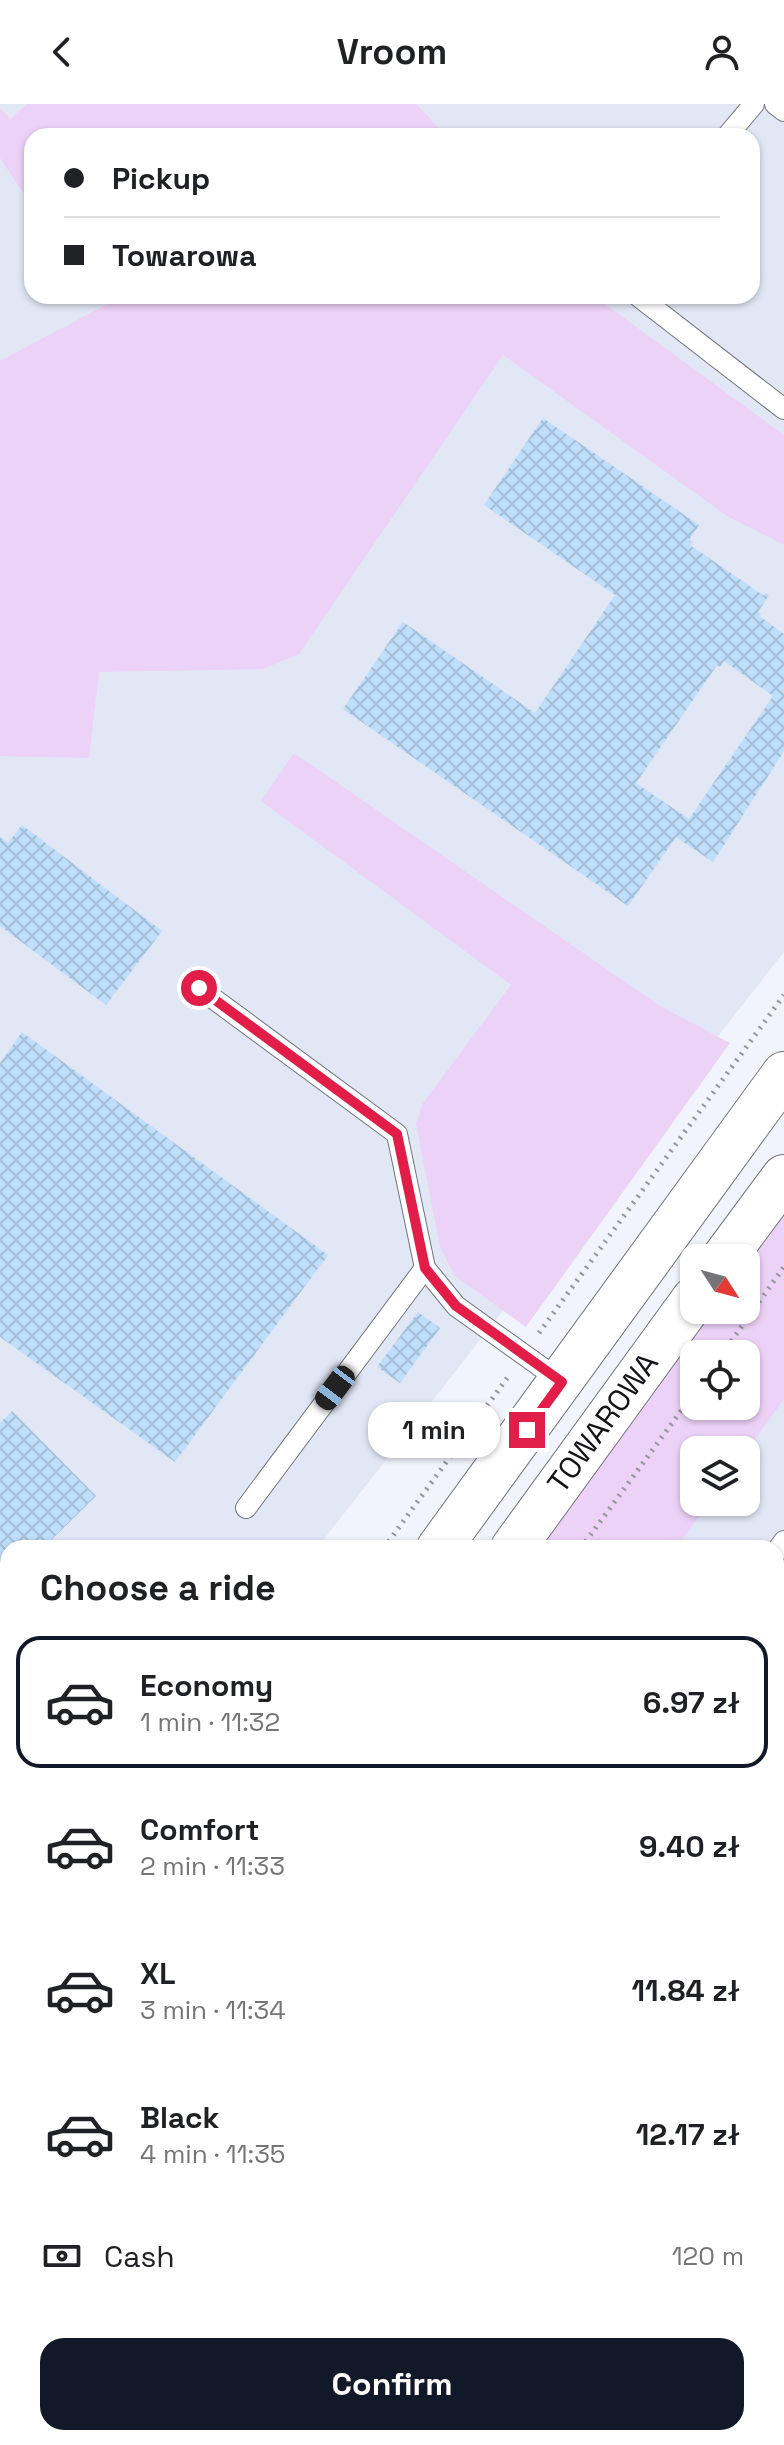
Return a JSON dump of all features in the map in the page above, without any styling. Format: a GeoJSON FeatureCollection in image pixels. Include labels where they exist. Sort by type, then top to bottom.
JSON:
{"type":"FeatureCollection","features":[{"type":"Feature","properties":{"kind":"street","name":"TOWAROWA"},"geometry":{"type":"LineString","coordinates":[[445,1540],[784,1074]]}},
{"type":"Feature","properties":{"kind":"street"},"geometry":{"type":"LineString","coordinates":[[734,1244],[784,1177]]}},
{"type":"Feature","properties":{"kind":"street","name":"TOWAROWA"},"geometry":{"type":"LineString","coordinates":[[519,1540],[680,1318]]}},
{"type":"Feature","properties":{"kind":"lane"},"geometry":{"type":"LineString","coordinates":[[734,128],[754,104]]}},
{"type":"Feature","properties":{"kind":"lane"},"geometry":{"type":"LineString","coordinates":[[775,104],[784,111]]}},
{"type":"Feature","properties":{"kind":"lane"},"geometry":{"type":"LineString","coordinates":[[648,304],[784,409]]}},
{"type":"Feature","properties":{"kind":"lane"},"geometry":{"type":"LineString","coordinates":[[199,988],[397,1134],[425,1268],[456,1306],[562,1382]]}},
{"type":"Feature","properties":{"kind":"lane"},"geometry":{"type":"LineString","coordinates":[[246,1508],[425,1268]]}},
{"type":"Feature","properties":{"kind":"path"},"geometry":{"type":"LineString","coordinates":[[390,1540],[784,995]]}},
{"type":"Feature","properties":{"kind":"path"},"geometry":{"type":"LineString","coordinates":[[732,1340],[784,1267]]}},
{"type":"Feature","properties":{"kind":"path"},"geometry":{"type":"LineString","coordinates":[[587,1540],[680,1412]]}},
{"type":"Feature","properties":{"kind":"shaded area"},"geometry":{"type":"Polygon","coordinates":[[[0,104],[784,104],[784,952],[323,1540],[0,1540],[0,104]]]}},
{"type":"Feature","properties":{"kind":"shaded area"},"geometry":{"type":"Polygon","coordinates":[[[27,104],[416,104],[439,128],[24,128],[24,194],[0,158],[0,108],[10,119],[27,104]]]}},
{"type":"Feature","properties":{"kind":"shaded area"},"geometry":{"type":"Polygon","coordinates":[[[107,304],[605,304],[784,435],[784,545],[727,516],[503,355],[299,654],[263,669],[99,672],[89,758],[0,756],[0,361],[107,304]]]}},
{"type":"Feature","properties":{"kind":"shaded area"},"geometry":{"type":"Polygon","coordinates":[[[294,753],[660,1006],[730,1043],[526,1327],[455,1276],[440,1247],[416,1124],[423,1103],[511,985],[261,801],[294,753]]]}},
{"type":"Feature","properties":{"kind":"shaded area"},"geometry":{"type":"Polygon","coordinates":[[[784,1203],[784,1399],[757,1436],[680,1436],[680,1516],[700,1516],[682,1540],[540,1540],[680,1347],[680,1420],[760,1420],[760,1340],[685,1340],[697,1324],[760,1324],[760,1244],[756,1244],[784,1203]]]}},
{"type":"Feature","properties":{"kind":"shaded area"},"geometry":{"type":"Polygon","coordinates":[[[784,1246],[784,1540],[581,1540],[682,1420],[760,1420],[760,1340],[746,1340],[746,1324],[760,1324],[760,1286],[784,1246]]]}},
{"type":"Feature","properties":{"kind":"building"},"geometry":{"type":"Polygon","coordinates":[[[543,418],[699,525],[689,540],[693,542],[690,545],[764,596],[766,593],[769,595],[758,612],[761,614],[759,616],[784,634],[784,751],[713,862],[676,837],[628,906],[343,709],[403,622],[535,713],[615,595],[484,505],[543,418]],[[724,661],[720,667],[717,665],[636,783],[689,819],[773,696],[724,661]]]}},
{"type":"Feature","properties":{"kind":"building"},"geometry":{"type":"Polygon","coordinates":[[[22,825],[162,931],[106,1005],[0,926],[0,837],[8,843],[22,825]]]}},
{"type":"Feature","properties":{"kind":"building"},"geometry":{"type":"Polygon","coordinates":[[[22,1032],[328,1255],[175,1462],[0,1337],[0,1063],[22,1032]]]}},
{"type":"Feature","properties":{"kind":"building"},"geometry":{"type":"Polygon","coordinates":[[[418,1312],[440,1328],[400,1383],[377,1367],[418,1312]]]}},
{"type":"Feature","properties":{"kind":"building"},"geometry":{"type":"Polygon","coordinates":[[[12,1411],[96,1496],[51,1540],[0,1540],[0,1423],[12,1411]]]}},
{"type":"Feature","properties":{"kind":"route"},"geometry":{"type":"LineString","coordinates":[[199,988],[397,1134],[425,1268],[456,1306],[562,1382],[527,1430]]}}]}
